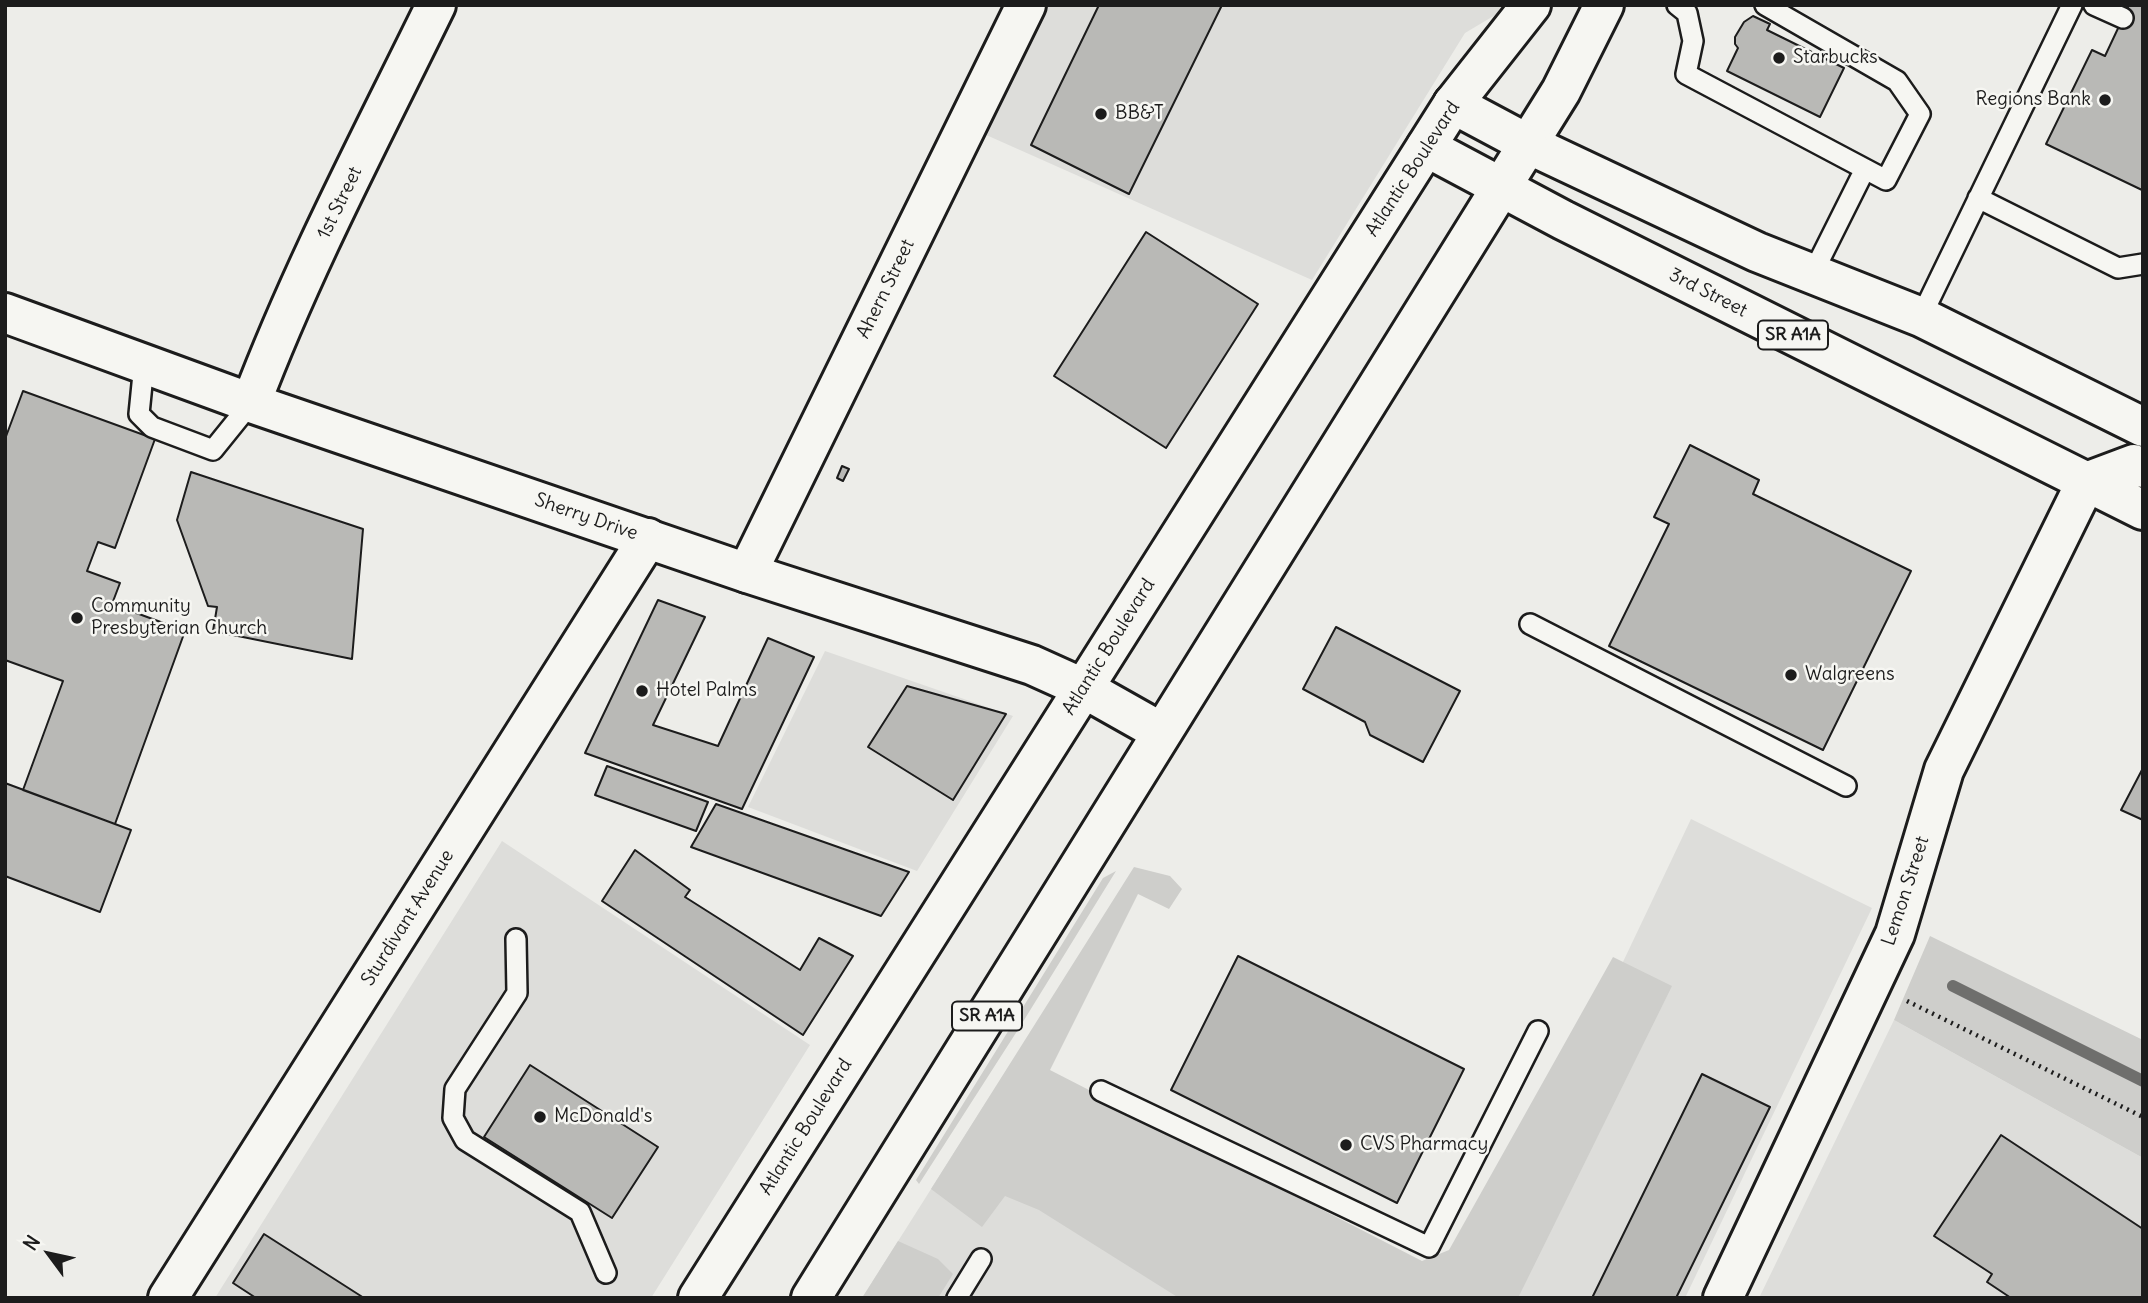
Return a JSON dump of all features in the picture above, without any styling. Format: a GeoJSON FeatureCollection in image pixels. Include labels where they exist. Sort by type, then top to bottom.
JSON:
{"type":"FeatureCollection","features":[{"type":"Feature","properties":{"kind":"main road","name":"1st Street"},"geometry":{"type":"LineString","coordinates":[[251,403],[270,353],[321,241],[436,5]]}},
{"type":"Feature","properties":{"kind":"main road","name":"Ahern Street"},"geometry":{"type":"LineString","coordinates":[[747,573],[1026,5]]}},
{"type":"Feature","properties":{"kind":"main road","name":"Atlantic Boulevard"},"geometry":{"type":"LineString","coordinates":[[698,1298],[1452,104],[1531,5]]}},
{"type":"Feature","properties":{"kind":"main road"},"geometry":{"type":"LineString","coordinates":[[1501,186],[1561,91],[1604,5]]}},
{"type":"Feature","properties":{"kind":"main road"},"geometry":{"type":"LineString","coordinates":[[1452,104],[1528,144],[1723,236],[1921,317],[2143,427]]}},
{"type":"Feature","properties":{"kind":"main road","name":"3rd Street"},"geometry":{"type":"LineString","coordinates":[[1426,147],[1575,226],[2143,510]]}},
{"type":"Feature","properties":{"kind":"main road","name":"SR A1A"},"geometry":{"type":"LineString","coordinates":[[811,1298],[1501,186]]}},
{"type":"Feature","properties":{"kind":"main road","name":"Sherry Drive"},"geometry":{"type":"LineString","coordinates":[[5,313],[251,403],[747,573],[1032,665],[1083,688],[1161,732]]}},
{"type":"Feature","properties":{"kind":"main road"},"geometry":{"type":"LineString","coordinates":[[2086,482],[2134,464],[2143,468]]}},
{"type":"Feature","properties":{"kind":"main road","name":"Lemon Street"},"geometry":{"type":"LineString","coordinates":[[1723,1298],[1895,934],[1944,770],[2086,482]]}},
{"type":"Feature","properties":{"kind":"main road","name":"Sturdivant Avenue"},"geometry":{"type":"LineString","coordinates":[[168,1298],[648,538]]}},
{"type":"Feature","properties":{"kind":"lane"},"geometry":{"type":"LineString","coordinates":[[1677,5],[1687,13],[1693,41],[1686,74],[1886,180],[1920,114],[1897,81],[1765,5]]}},
{"type":"Feature","properties":{"kind":"lane"},"geometry":{"type":"LineString","coordinates":[[1921,317],[2072,5]]}},
{"type":"Feature","properties":{"kind":"lane"},"geometry":{"type":"LineString","coordinates":[[2094,5],[2123,18]]}},
{"type":"Feature","properties":{"kind":"lane"},"geometry":{"type":"LineString","coordinates":[[1813,274],[1865,169]]}},
{"type":"Feature","properties":{"kind":"lane"},"geometry":{"type":"LineString","coordinates":[[1978,198],[2118,268],[2143,264]]}},
{"type":"Feature","properties":{"kind":"lane"},"geometry":{"type":"LineString","coordinates":[[144,364],[139,414],[152,427],[214,450],[251,403]]}},
{"type":"Feature","properties":{"kind":"lane"},"geometry":{"type":"LineString","coordinates":[[1530,624],[1846,786]]}},
{"type":"Feature","properties":{"kind":"lane"},"geometry":{"type":"LineString","coordinates":[[516,939],[517,993],[455,1088],[453,1118],[466,1140],[580,1212],[606,1273]]}},
{"type":"Feature","properties":{"kind":"lane"},"geometry":{"type":"LineString","coordinates":[[1101,1091],[1429,1247],[1538,1031]]}},
{"type":"Feature","properties":{"kind":"lane"},"geometry":{"type":"LineString","coordinates":[[957,1298],[981,1259]]}},
{"type":"Feature","properties":{"kind":"path"},"geometry":{"type":"LineString","coordinates":[[1872,984],[2143,1117]]}},
{"type":"Feature","properties":{"kind":"shaded area"},"geometry":{"type":"Polygon","coordinates":[[[1048,5],[1509,5],[1465,33],[1312,280],[984,134],[1048,5]]]}},
{"type":"Feature","properties":{"kind":"shaded area"},"geometry":{"type":"Polygon","coordinates":[[[825,651],[1013,716],[917,871],[748,807],[825,651]]]}},
{"type":"Feature","properties":{"kind":"shaded area"},"geometry":{"type":"Polygon","coordinates":[[[1691,819],[1872,908],[1685,1298],[1463,1298],[1691,819]]]}},
{"type":"Feature","properties":{"kind":"shaded area"},"geometry":{"type":"Polygon","coordinates":[[[502,841],[810,1045],[651,1298],[215,1298],[502,841]]]}},
{"type":"Feature","properties":{"kind":"shaded area"},"geometry":{"type":"Polygon","coordinates":[[[1134,867],[1170,876],[1182,889],[1169,909],[1138,894],[1050,1070],[1422,1261],[1449,1250],[1613,957],[1672,986],[1518,1298],[1179,1298],[1039,1210],[1005,1196],[982,1227],[931,1189],[1134,867]]]}},
{"type":"Feature","properties":{"kind":"shaded area"},"geometry":{"type":"Polygon","coordinates":[[[1116,871],[919,1184],[916,1180],[1103,878],[1116,871]]]}},
{"type":"Feature","properties":{"kind":"shaded area"},"geometry":{"type":"Polygon","coordinates":[[[1930,936],[2143,1040],[2143,1158],[1894,1020],[1930,936]]]}},
{"type":"Feature","properties":{"kind":"shaded area"},"geometry":{"type":"Polygon","coordinates":[[[1894,1020],[2143,1158],[2143,1298],[1759,1298],[1894,1020]]]}},
{"type":"Feature","properties":{"kind":"shaded area"},"geometry":{"type":"Polygon","coordinates":[[[990,1096],[1406,1298],[862,1298],[990,1096]]]}},
{"type":"Feature","properties":{"kind":"shaded area"},"geometry":{"type":"Polygon","coordinates":[[[898,1241],[938,1259],[953,1274],[938,1298],[862,1298],[898,1241]]]}},
{"type":"Feature","properties":{"kind":"building"},"geometry":{"type":"Polygon","coordinates":[[[1099,5],[1222,5],[1129,194],[1031,145],[1099,5]]]}},
{"type":"Feature","properties":{"kind":"building","name":"Regions Bank"},"geometry":{"type":"Polygon","coordinates":[[[2129,5],[2143,5],[2142,190],[2046,144],[2092,50],[2105,56],[2129,5]]]}},
{"type":"Feature","properties":{"kind":"building","name":"Starbucks"},"geometry":{"type":"Polygon","coordinates":[[[1753,16],[1770,24],[1767,30],[1844,68],[1820,117],[1727,71],[1738,48],[1735,37],[1744,22],[1753,16]]]}},
{"type":"Feature","properties":{"kind":"building"},"geometry":{"type":"Polygon","coordinates":[[[1146,232],[1258,304],[1166,448],[1054,376],[1146,232]]]}},
{"type":"Feature","properties":{"kind":"building","name":"Community Presbyterian Church"},"geometry":{"type":"Polygon","coordinates":[[[23,391],[155,439],[115,548],[98,542],[87,571],[120,583],[112,604],[185,631],[115,824],[23,790],[63,681],[5,660],[5,439],[23,391]]]}},
{"type":"Feature","properties":{"kind":"building","name":"Walgreens"},"geometry":{"type":"Polygon","coordinates":[[[1690,445],[1759,480],[1753,494],[1911,571],[1823,750],[1609,646],[1669,524],[1654,517],[1690,445]]]}},
{"type":"Feature","properties":{"kind":"building"},"geometry":{"type":"Polygon","coordinates":[[[842,466],[849,469],[843,481],[837,478],[842,466]]]}},
{"type":"Feature","properties":{"kind":"building"},"geometry":{"type":"Polygon","coordinates":[[[191,472],[363,529],[352,659],[213,631],[217,607],[208,606],[177,520],[191,472]]]}},
{"type":"Feature","properties":{"kind":"building","name":"Hotel Palms"},"geometry":{"type":"Polygon","coordinates":[[[658,600],[705,617],[653,725],[718,746],[768,638],[814,657],[742,809],[585,753],[658,600]]]}},
{"type":"Feature","properties":{"kind":"building"},"geometry":{"type":"Polygon","coordinates":[[[1336,627],[1460,691],[1423,762],[1370,735],[1365,722],[1303,689],[1336,627]]]}},
{"type":"Feature","properties":{"kind":"building"},"geometry":{"type":"Polygon","coordinates":[[[907,686],[1006,714],[953,800],[868,747],[907,686]]]}},
{"type":"Feature","properties":{"kind":"building"},"geometry":{"type":"Polygon","coordinates":[[[607,766],[708,802],[696,831],[595,795],[607,766]]]}},
{"type":"Feature","properties":{"kind":"building"},"geometry":{"type":"Polygon","coordinates":[[[2143,768],[2143,820],[2121,810],[2143,768]]]}},
{"type":"Feature","properties":{"kind":"building"},"geometry":{"type":"Polygon","coordinates":[[[5,783],[131,830],[100,912],[5,876],[5,783]]]}},
{"type":"Feature","properties":{"kind":"building"},"geometry":{"type":"Polygon","coordinates":[[[716,804],[909,872],[881,916],[691,847],[716,804]]]}},
{"type":"Feature","properties":{"kind":"building"},"geometry":{"type":"Polygon","coordinates":[[[635,850],[690,890],[685,897],[800,970],[819,938],[853,956],[803,1035],[602,901],[635,850]]]}},
{"type":"Feature","properties":{"kind":"building","name":"CVS Pharmacy"},"geometry":{"type":"Polygon","coordinates":[[[1238,956],[1464,1069],[1397,1203],[1171,1090],[1238,956]]]}},
{"type":"Feature","properties":{"kind":"building"},"geometry":{"type":"Polygon","coordinates":[[[530,1065],[658,1147],[612,1218],[484,1137],[530,1065]]]}},
{"type":"Feature","properties":{"kind":"building"},"geometry":{"type":"Polygon","coordinates":[[[1702,1074],[1770,1107],[1676,1298],[1592,1298],[1702,1074]]]}},
{"type":"Feature","properties":{"kind":"building"},"geometry":{"type":"Polygon","coordinates":[[[2001,1135],[2143,1229],[2143,1298],[2011,1298],[1987,1282],[1992,1274],[1934,1236],[2001,1135]]]}},
{"type":"Feature","properties":{"kind":"building"},"geometry":{"type":"Polygon","coordinates":[[[264,1234],[364,1298],[256,1298],[233,1283],[264,1234]]]}},
{"type":"Feature","properties":{"kind":"waterway"},"geometry":{"type":"LineString","coordinates":[[1953,986],[2143,1081]]}},
{"type":"Feature","properties":{"kind":"place","name":"Starbucks"},"geometry":{"type":"Point","coordinates":[1779,58]}},
{"type":"Feature","properties":{"kind":"place","name":"Regions Bank"},"geometry":{"type":"Point","coordinates":[2105,100]}},
{"type":"Feature","properties":{"kind":"place","name":"BB&T"},"geometry":{"type":"Point","coordinates":[1101,114]}},
{"type":"Feature","properties":{"kind":"place","name":"Community Presbyterian Church"},"geometry":{"type":"Point","coordinates":[77,618]}},
{"type":"Feature","properties":{"kind":"place","name":"Walgreens"},"geometry":{"type":"Point","coordinates":[1791,675]}},
{"type":"Feature","properties":{"kind":"place","name":"Hotel Palms"},"geometry":{"type":"Point","coordinates":[642,691]}},
{"type":"Feature","properties":{"kind":"place","name":"McDonald's"},"geometry":{"type":"Point","coordinates":[540,1117]}},
{"type":"Feature","properties":{"kind":"place","name":"CVS Pharmacy"},"geometry":{"type":"Point","coordinates":[1346,1145]}}]}
